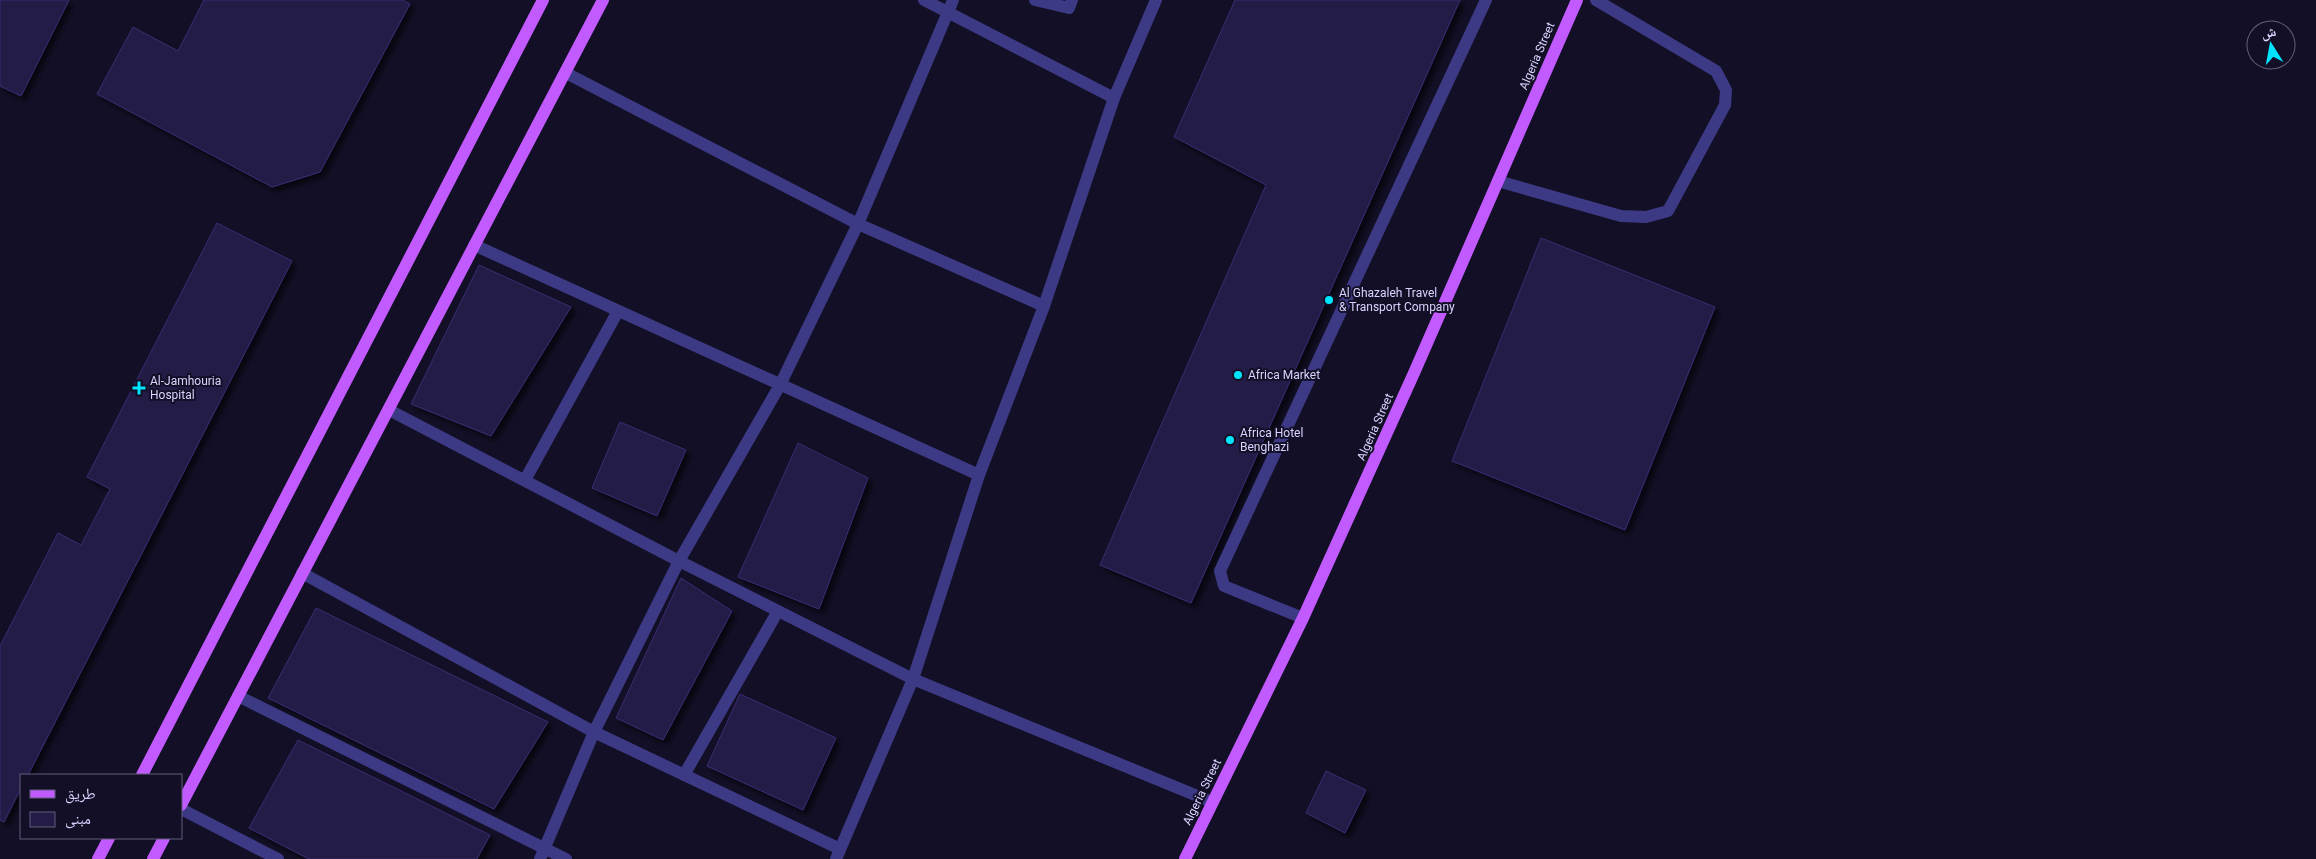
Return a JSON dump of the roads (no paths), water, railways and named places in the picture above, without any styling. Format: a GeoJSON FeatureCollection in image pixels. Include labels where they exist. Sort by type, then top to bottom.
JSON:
{"type":"FeatureCollection","features":[{"type":"Feature","properties":{"kind":"main road"},"geometry":{"type":"LineString","coordinates":[[143,774],[543,0]]}},
{"type":"Feature","properties":{"kind":"main road"},"geometry":{"type":"LineString","coordinates":[[182,805],[603,0]]}},
{"type":"Feature","properties":{"kind":"main road","name":"Algeria Street"},"geometry":{"type":"LineString","coordinates":[[1185,859],[1303,618],[1414,373],[1576,0]]}},
{"type":"Feature","properties":{"kind":"main road"},"geometry":{"type":"LineString","coordinates":[[98,859],[108,839]]}},
{"type":"Feature","properties":{"kind":"main road"},"geometry":{"type":"LineString","coordinates":[[153,859],[163,839]]}},
{"type":"Feature","properties":{"kind":"street"},"geometry":{"type":"LineString","coordinates":[[924,0],[1114,98]]}},
{"type":"Feature","properties":{"kind":"street"},"geometry":{"type":"LineString","coordinates":[[542,854],[594,732],[679,561],[780,385],[858,224],[953,0]]}},
{"type":"Feature","properties":{"kind":"street"},"geometry":{"type":"LineString","coordinates":[[1035,0],[1068,8],[1072,0]]}},
{"type":"Feature","properties":{"kind":"street"},"geometry":{"type":"LineString","coordinates":[[302,573],[594,732],[684,774],[838,854],[913,679],[979,476],[1044,306],[1114,98],[1156,0]]}},
{"type":"Feature","properties":{"kind":"street"},"geometry":{"type":"LineString","coordinates":[[1303,618],[1224,586],[1220,571],[1486,0]]}},
{"type":"Feature","properties":{"kind":"street"},"geometry":{"type":"LineString","coordinates":[[1498,181],[1621,216],[1646,217],[1668,211],[1725,105],[1726,90],[1716,71],[1596,0]]}},
{"type":"Feature","properties":{"kind":"street"},"geometry":{"type":"LineString","coordinates":[[566,73],[858,224],[1044,306]]}},
{"type":"Feature","properties":{"kind":"street"},"geometry":{"type":"LineString","coordinates":[[474,245],[979,476]]}},
{"type":"Feature","properties":{"kind":"street"},"geometry":{"type":"LineString","coordinates":[[526,480],[618,311]]}},
{"type":"Feature","properties":{"kind":"street"},"geometry":{"type":"LineString","coordinates":[[389,410],[679,561],[913,679],[1212,802]]}},
{"type":"Feature","properties":{"kind":"street"},"geometry":{"type":"LineString","coordinates":[[684,774],[778,611]]}},
{"type":"Feature","properties":{"kind":"street"},"geometry":{"type":"LineString","coordinates":[[238,696],[542,854],[566,859]]}},
{"type":"Feature","properties":{"kind":"street"},"geometry":{"type":"LineString","coordinates":[[182,808],[278,859]]}},
{"type":"Feature","properties":{"kind":"place","name":"Al Ghazaleh Travel & Transport Company"},"geometry":{"type":"Point","coordinates":[1329,300]}},
{"type":"Feature","properties":{"kind":"place","name":"Africa Market"},"geometry":{"type":"Point","coordinates":[1238,375]}},
{"type":"Feature","properties":{"kind":"place","name":"Al-Jamhouria Hospital"},"geometry":{"type":"Point","coordinates":[139,388]}},
{"type":"Feature","properties":{"kind":"place","name":"Africa Hotel Benghazi"},"geometry":{"type":"Point","coordinates":[1230,440]}}]}
